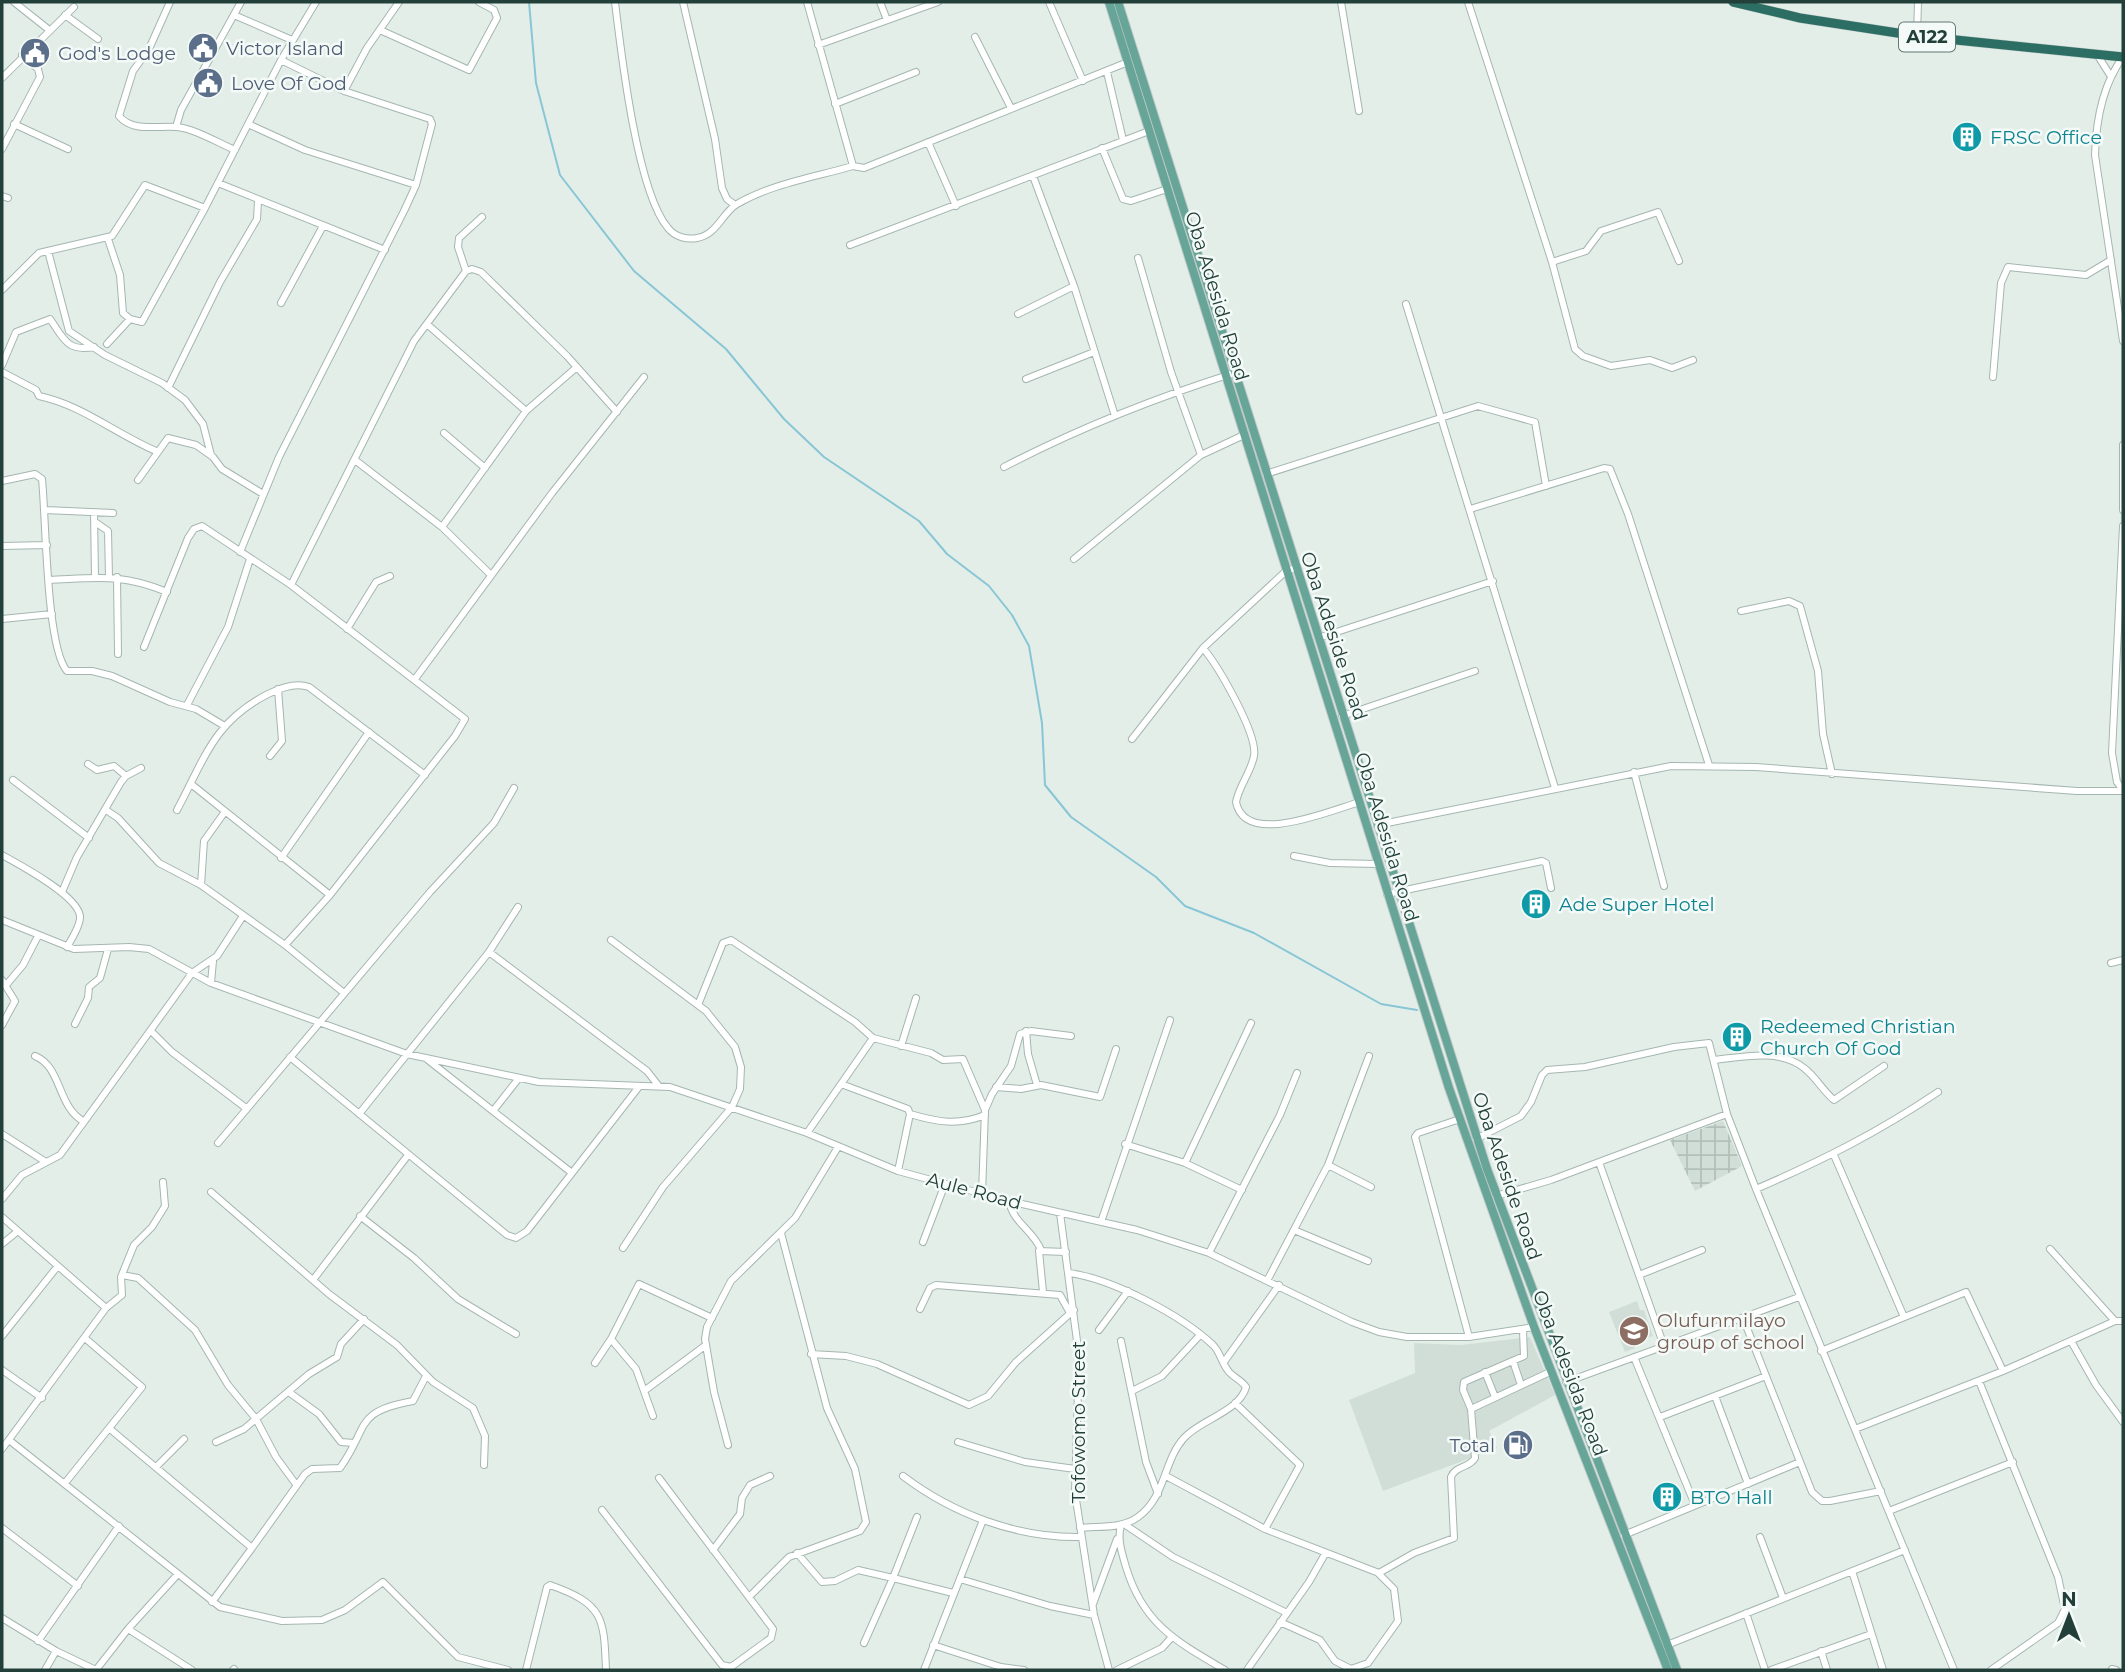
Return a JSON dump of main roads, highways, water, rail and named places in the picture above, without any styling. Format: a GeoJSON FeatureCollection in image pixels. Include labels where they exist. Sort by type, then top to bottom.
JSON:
{"type":"FeatureCollection","features":[{"type":"Feature","properties":{"kind":"highway","name":"A122"},"geometry":{"type":"LineString","coordinates":[[1736,2],[1800,18],[1917,36],[2123,57]]}},
{"type":"Feature","properties":{"kind":"main road","name":"Oba Adesida Road"},"geometry":{"type":"LineString","coordinates":[[1109,2],[1167,189],[1186,233],[1230,374],[1244,435],[1286,571],[1460,1119],[1534,1327],[1614,1517],[1669,1664]]}},
{"type":"Feature","properties":{"kind":"main road"},"geometry":{"type":"LineString","coordinates":[[1118,2],[1186,233]]}},
{"type":"Feature","properties":{"kind":"main road","name":"Oba Adeside Road"},"geometry":{"type":"LineString","coordinates":[[1230,374],[1265,471],[1476,1139],[1614,1517],[1624,1535],[1667,1645],[1669,1664],[1677,1670]]}},
{"type":"Feature","properties":{"kind":"main road"},"geometry":{"type":"LineString","coordinates":[[1450,1088],[1459,1084]]}},
{"type":"Feature","properties":{"kind":"waterway"},"geometry":{"type":"LineString","coordinates":[[529,2],[536,83],[560,175],[634,271],[726,349],[784,419],[824,457],[919,521],[947,554],[989,586],[1012,615],[1029,646],[1042,723],[1045,785],[1071,817],[1156,877],[1185,906],[1254,933],[1381,1004],[1417,1010]]}},
{"type":"Feature","properties":{"kind":"place","name":"Victor Island"},"geometry":{"type":"Point","coordinates":[203,48]}},
{"type":"Feature","properties":{"kind":"place","name":"God's Lodge"},"geometry":{"type":"Point","coordinates":[35,53]}},
{"type":"Feature","properties":{"kind":"place","name":"Love Of God"},"geometry":{"type":"Point","coordinates":[208,83]}},
{"type":"Feature","properties":{"kind":"place","name":"FRSC Office"},"geometry":{"type":"Point","coordinates":[1967,137]}},
{"type":"Feature","properties":{"kind":"place","name":"Ade Super Hotel"},"geometry":{"type":"Point","coordinates":[1536,904]}},
{"type":"Feature","properties":{"kind":"place","name":"Redeemed Christian Church Of God"},"geometry":{"type":"Point","coordinates":[1737,1037]}},
{"type":"Feature","properties":{"kind":"place","name":"Olufunmilayo group of school"},"geometry":{"type":"Point","coordinates":[1634,1331]}},
{"type":"Feature","properties":{"kind":"place","name":"Total"},"geometry":{"type":"Point","coordinates":[1518,1445]}},
{"type":"Feature","properties":{"kind":"place","name":"BTO Hall"},"geometry":{"type":"Point","coordinates":[1667,1497]}}]}
